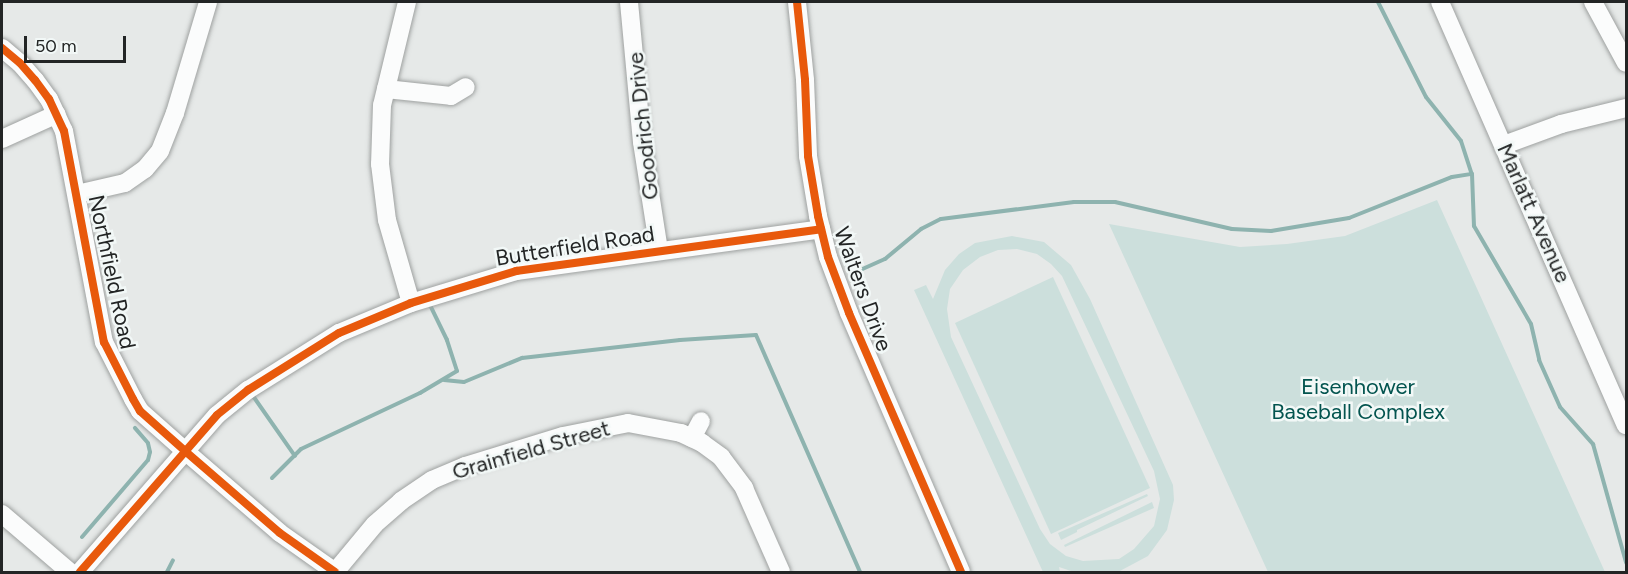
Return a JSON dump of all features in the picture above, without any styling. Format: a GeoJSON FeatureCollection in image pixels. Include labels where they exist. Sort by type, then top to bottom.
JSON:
{"type":"FeatureCollection","features":[{"type":"Feature","properties":{"kind":"street"},"geometry":{"type":"LineString","coordinates":[[77,194],[125,183],[146,169],[160,151],[175,113],[208,2]]}},
{"type":"Feature","properties":{"kind":"street"},"geometry":{"type":"LineString","coordinates":[[407,2],[381,118],[382,196],[391,238],[411,303]]}},
{"type":"Feature","properties":{"kind":"street","name":"Goodrich Drive"},"geometry":{"type":"LineString","coordinates":[[629,2],[642,142],[658,250]]}},
{"type":"Feature","properties":{"kind":"street","name":"Walters Drive"},"geometry":{"type":"LineString","coordinates":[[796,2],[805,80],[808,156],[821,229],[849,313],[961,573]]}},
{"type":"Feature","properties":{"kind":"street","name":"Marlatt Avenue"},"geometry":{"type":"LineString","coordinates":[[1440,2],[1626,424]]}},
{"type":"Feature","properties":{"kind":"street"},"geometry":{"type":"LineString","coordinates":[[1593,2],[1626,63]]}},
{"type":"Feature","properties":{"kind":"street","name":"Northfield Road"},"geometry":{"type":"LineString","coordinates":[[2,48],[36,80],[57,114],[70,152],[104,342],[140,411],[280,533],[335,572]]}},
{"type":"Feature","properties":{"kind":"street"},"geometry":{"type":"LineString","coordinates":[[386,89],[451,96],[466,87]]}},
{"type":"Feature","properties":{"kind":"street"},"geometry":{"type":"LineString","coordinates":[[1506,151],[1566,134],[1587,120],[1626,108]]}},
{"type":"Feature","properties":{"kind":"street"},"geometry":{"type":"LineString","coordinates":[[2,139],[57,114]]}},
{"type":"Feature","properties":{"kind":"street","name":"Butterfield Road"},"geometry":{"type":"LineString","coordinates":[[80,573],[217,415],[275,373],[339,333],[411,303],[516,271],[821,229]]}},
{"type":"Feature","properties":{"kind":"street"},"geometry":{"type":"LineString","coordinates":[[692,438],[701,421]]}},
{"type":"Feature","properties":{"kind":"street","name":"Grainfield Street"},"geometry":{"type":"LineString","coordinates":[[335,572],[375,524],[401,501],[432,480],[465,466],[563,436],[608,425],[628,423],[652,426],[692,438],[720,458],[744,488],[781,573]]}},
{"type":"Feature","properties":{"kind":"street"},"geometry":{"type":"LineString","coordinates":[[2,514],[70,573]]}},
{"type":"Feature","properties":{"kind":"green space","name":"Eisenhower Baseball Complex"},"geometry":{"type":"Polygon","coordinates":[[[1437,200],[1605,572],[1268,572],[1109,224],[1240,247],[1287,244],[1345,236],[1437,200]]]}},
{"type":"Feature","properties":{"kind":"green space"},"geometry":{"type":"Polygon","coordinates":[[[1012,236],[1044,242],[1071,265],[1090,299],[1173,485],[1174,500],[1167,530],[1148,556],[1118,572],[1074,572],[1059,567],[1060,572],[1043,572],[914,290],[926,285],[933,299],[945,270],[959,254],[975,243],[1012,236]],[[1017,249],[998,250],[980,257],[963,270],[950,289],[947,309],[951,337],[1040,529],[1050,544],[1066,556],[1083,561],[1119,559],[1134,549],[1154,526],[1160,499],[1154,471],[1062,276],[1037,254],[1017,249]]]}},
{"type":"Feature","properties":{"kind":"green space"},"geometry":{"type":"Polygon","coordinates":[[[1053,277],[1150,488],[1051,534],[955,323],[1053,277]]]}},
{"type":"Feature","properties":{"kind":"green space"},"geometry":{"type":"Polygon","coordinates":[[[1147,494],[1148,496],[1061,540],[1058,533],[1147,494]]]}},
{"type":"Feature","properties":{"kind":"green space"},"geometry":{"type":"Polygon","coordinates":[[[1152,502],[1154,508],[1065,547],[1064,545],[1152,502]]]}},
{"type":"Feature","properties":{"kind":"waterway"},"geometry":{"type":"LineString","coordinates":[[1378,2],[1426,97],[1461,141],[1472,174],[1474,226],[1531,324],[1539,360],[1560,407],[1593,444],[1626,562]]}},
{"type":"Feature","properties":{"kind":"waterway"},"geometry":{"type":"LineString","coordinates":[[858,271],[885,259],[921,229],[941,219],[1074,202],[1115,202],[1232,229],[1271,231],[1349,218],[1452,177],[1472,174]]}},
{"type":"Feature","properties":{"kind":"waterway"},"geometry":{"type":"LineString","coordinates":[[272,478],[301,449],[420,393],[457,371],[447,340],[430,305]]}},
{"type":"Feature","properties":{"kind":"waterway"},"geometry":{"type":"LineString","coordinates":[[444,380],[464,382],[522,358],[680,340],[756,335],[860,572]]}},
{"type":"Feature","properties":{"kind":"waterway"},"geometry":{"type":"LineString","coordinates":[[253,396],[295,456]]}},
{"type":"Feature","properties":{"kind":"waterway"},"geometry":{"type":"LineString","coordinates":[[82,537],[148,460],[150,452],[148,443],[135,428]]}},
{"type":"Feature","properties":{"kind":"waterway"},"geometry":{"type":"LineString","coordinates":[[167,572],[173,560]]}},
{"type":"Feature","properties":{"kind":"cycle path"},"geometry":{"type":"LineString","coordinates":[[797,2],[805,80],[808,156],[818,216],[828,257],[849,313],[961,572]]}},
{"type":"Feature","properties":{"kind":"cycle path"},"geometry":{"type":"LineString","coordinates":[[2,48],[35,80],[49,99],[64,131],[104,342],[140,411],[280,533],[335,572]]}},
{"type":"Feature","properties":{"kind":"cycle path"},"geometry":{"type":"LineString","coordinates":[[80,572],[217,415],[248,390],[339,333],[411,303],[516,271],[821,229]]}}]}
